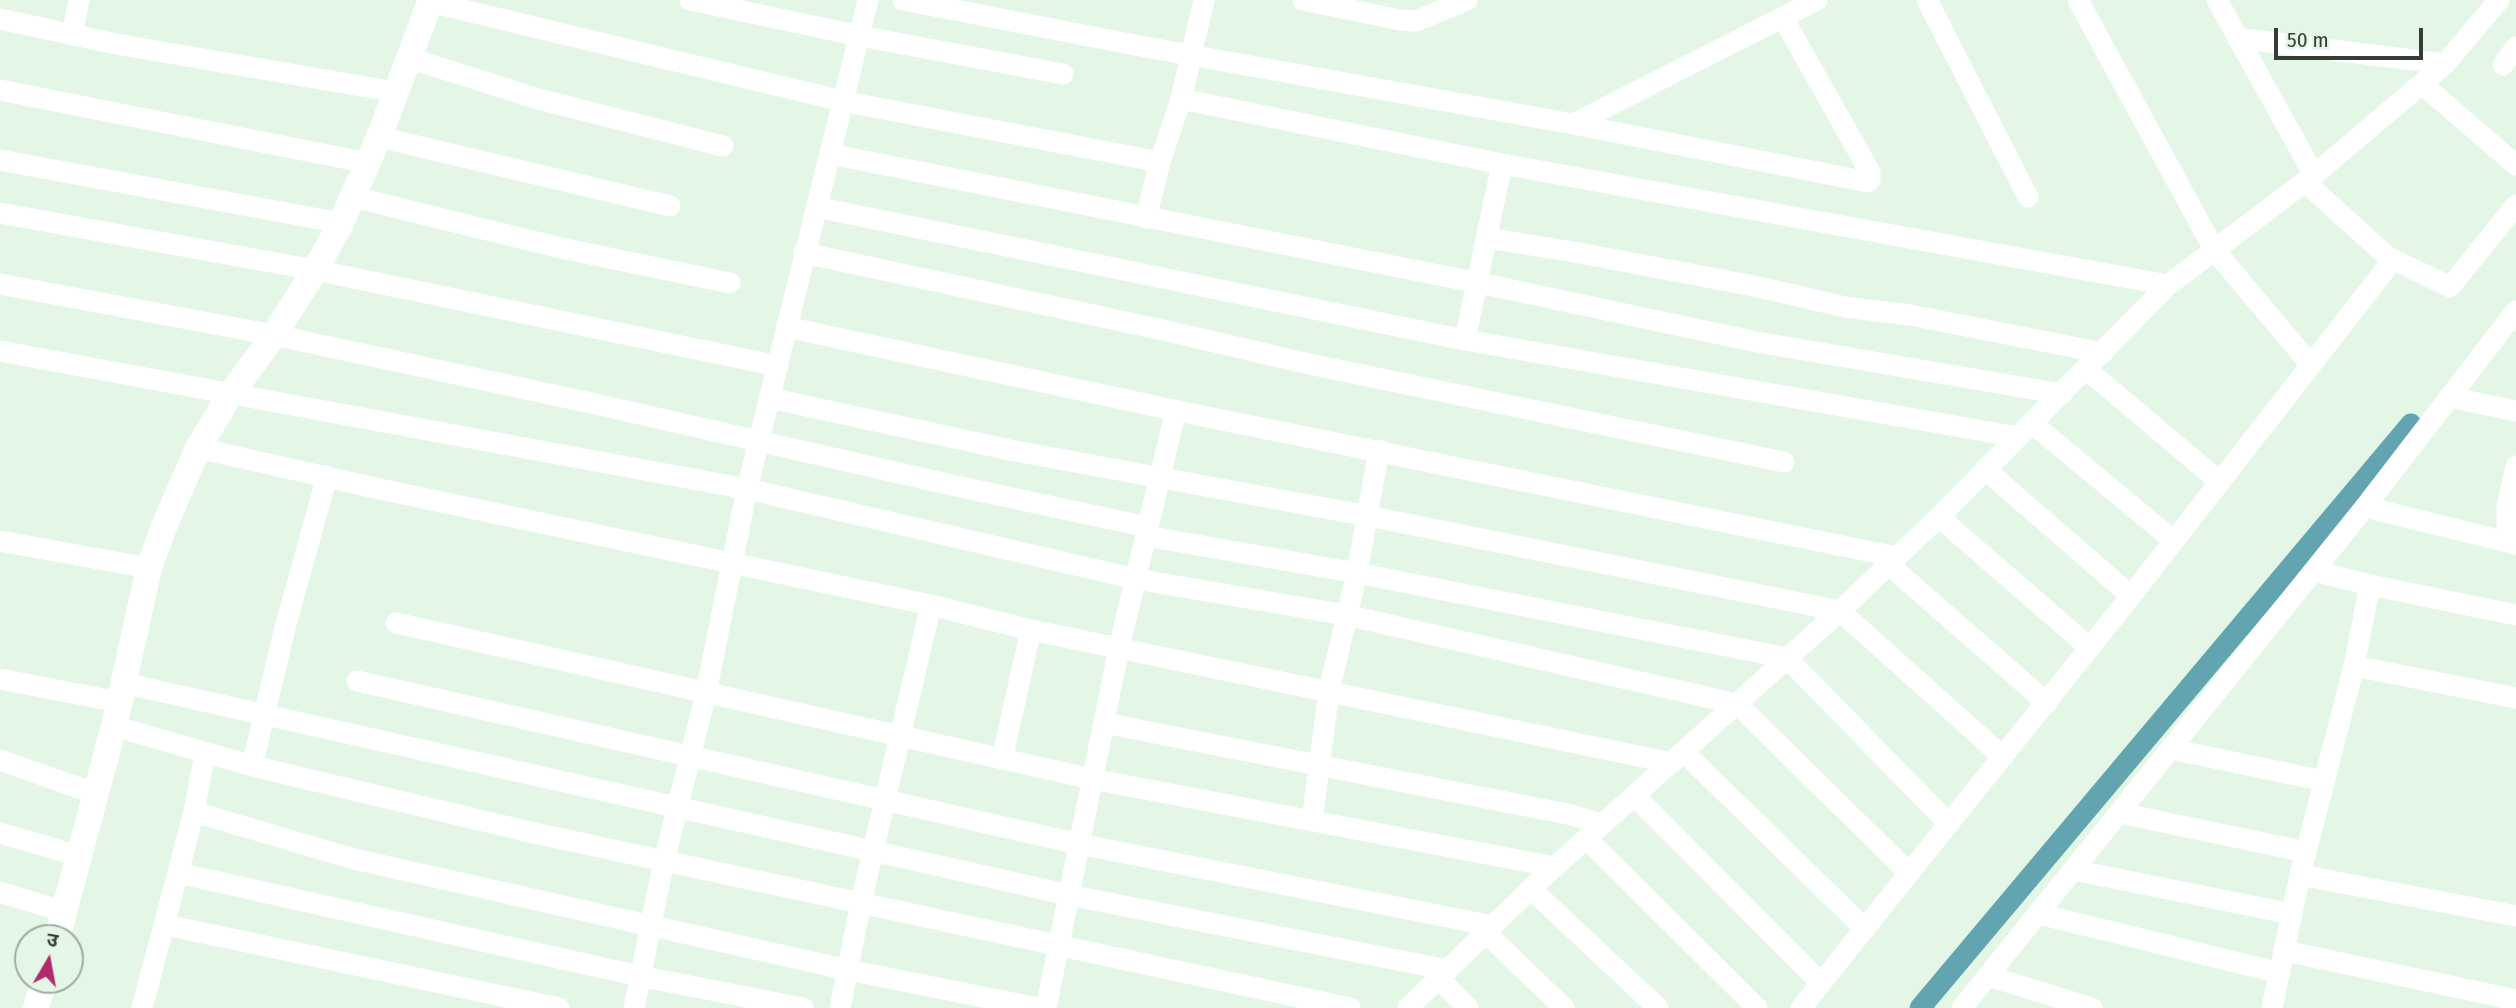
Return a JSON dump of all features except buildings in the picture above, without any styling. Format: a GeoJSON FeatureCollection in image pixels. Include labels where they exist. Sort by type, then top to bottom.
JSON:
{"type":"FeatureCollection","features":[{"type":"Feature","properties":{"kind":"street"},"geometry":{"type":"LineString","coordinates":[[72,35],[79,0]]}},
{"type":"Feature","properties":{"kind":"street"},"geometry":{"type":"LineString","coordinates":[[690,0],[860,36],[1063,74]]}},
{"type":"Feature","properties":{"kind":"street"},"geometry":{"type":"LineString","coordinates":[[634,1008],[664,861],[706,693],[747,489],[868,0]]}},
{"type":"Feature","properties":{"kind":"street"},"geometry":{"type":"LineString","coordinates":[[903,0],[1573,124],[1868,182],[1870,172],[1783,18]]}},
{"type":"Feature","properties":{"kind":"street"},"geometry":{"type":"LineString","coordinates":[[1146,218],[1160,162],[1181,99],[1204,0]]}},
{"type":"Feature","properties":{"kind":"street"},"geometry":{"type":"LineString","coordinates":[[1303,0],[1416,21],[1467,0]]}},
{"type":"Feature","properties":{"kind":"street"},"geometry":{"type":"LineString","coordinates":[[1573,124],[1817,0]]}},
{"type":"Feature","properties":{"kind":"street"},"geometry":{"type":"LineString","coordinates":[[1927,0],[2028,197]]}},
{"type":"Feature","properties":{"kind":"street"},"geometry":{"type":"LineString","coordinates":[[2078,0],[2215,251],[2311,365]]}},
{"type":"Feature","properties":{"kind":"street"},"geometry":{"type":"LineString","coordinates":[[2217,0],[2309,178],[2389,257],[2450,287],[2516,205]]}},
{"type":"Feature","properties":{"kind":"street"},"geometry":{"type":"LineString","coordinates":[[1408,1008],[1531,889],[1840,611],[1939,517],[2168,285],[2309,178],[2445,64],[2499,0]]}},
{"type":"Feature","properties":{"kind":"street"},"geometry":{"type":"LineString","coordinates":[[61,924],[119,703],[149,568],[178,492],[198,448],[230,395],[274,335],[341,223],[369,163],[430,1],[842,101],[1160,162]]}},
{"type":"Feature","properties":{"kind":"street"},"geometry":{"type":"LineString","coordinates":[[0,19],[72,35],[396,92]]}},
{"type":"Feature","properties":{"kind":"street"},"geometry":{"type":"LineString","coordinates":[[2237,38],[2445,64]]}},
{"type":"Feature","properties":{"kind":"street"},"geometry":{"type":"LineString","coordinates":[[2502,65],[2516,47]]}},
{"type":"Feature","properties":{"kind":"street"},"geometry":{"type":"LineString","coordinates":[[409,58],[538,99],[723,146]]}},
{"type":"Feature","properties":{"kind":"street"},"geometry":{"type":"LineString","coordinates":[[2421,84],[2516,165]]}},
{"type":"Feature","properties":{"kind":"street"},"geometry":{"type":"LineString","coordinates":[[0,90],[369,163]]}},
{"type":"Feature","properties":{"kind":"street"},"geometry":{"type":"LineString","coordinates":[[1181,99],[1502,164],[2168,285]]}},
{"type":"Feature","properties":{"kind":"street"},"geometry":{"type":"LineString","coordinates":[[379,137],[670,206]]}},
{"type":"Feature","properties":{"kind":"street"},"geometry":{"type":"LineString","coordinates":[[830,154],[1479,282],[1757,342],[2062,394]]}},
{"type":"Feature","properties":{"kind":"street"},"geometry":{"type":"LineString","coordinates":[[0,160],[341,223]]}},
{"type":"Feature","properties":{"kind":"street"},"geometry":{"type":"LineString","coordinates":[[1465,340],[1502,164]]}},
{"type":"Feature","properties":{"kind":"street"},"geometry":{"type":"LineString","coordinates":[[353,197],[561,248],[730,283]]}},
{"type":"Feature","properties":{"kind":"street"},"geometry":{"type":"LineString","coordinates":[[816,207],[1465,340],[2026,430],[2174,541]]}},
{"type":"Feature","properties":{"kind":"street"},"geometry":{"type":"LineString","coordinates":[[0,213],[315,270],[778,366]]}},
{"type":"Feature","properties":{"kind":"street"},"geometry":{"type":"LineString","coordinates":[[1487,238],[1754,286],[1844,307],[1910,315],[2103,353]]}},
{"type":"Feature","properties":{"kind":"street"},"geometry":{"type":"LineString","coordinates":[[804,253],[1309,364],[1784,462]]}},
{"type":"Feature","properties":{"kind":"street"},"geometry":{"type":"LineString","coordinates":[[1635,796],[1814,999],[1865,929],[2090,648],[2388,266],[2389,257]]}},
{"type":"Feature","properties":{"kind":"street"},"geometry":{"type":"LineString","coordinates":[[0,285],[274,335],[591,403],[1147,531],[1787,658],[1949,824]]}},
{"type":"Feature","properties":{"kind":"street"},"geometry":{"type":"LineString","coordinates":[[1962,1008],[2365,508],[2516,311]]}},
{"type":"Feature","properties":{"kind":"street"},"geometry":{"type":"LineString","coordinates":[[786,327],[1893,560],[2046,703]]}},
{"type":"Feature","properties":{"kind":"street"},"geometry":{"type":"LineString","coordinates":[[0,351],[747,489],[1136,579],[1346,615],[1737,704],[1909,873]]}},
{"type":"Feature","properties":{"kind":"street"},"geometry":{"type":"LineString","coordinates":[[2086,369],[2220,482]]}},
{"type":"Feature","properties":{"kind":"street"},"geometry":{"type":"LineString","coordinates":[[2449,397],[2516,411]]}},
{"type":"Feature","properties":{"kind":"street"},"geometry":{"type":"LineString","coordinates":[[769,398],[1010,450],[1368,516],[1840,611],[2003,757]]}},
{"type":"Feature","properties":{"kind":"street"},"geometry":{"type":"LineString","coordinates":[[1046,1008],[1119,648],[1175,414],[1178,411]]}},
{"type":"Feature","properties":{"kind":"street"},"geometry":{"type":"LineString","coordinates":[[198,448],[931,605],[1031,630],[1678,758],[1865,929]]}},
{"type":"Feature","properties":{"kind":"street"},"geometry":{"type":"LineString","coordinates":[[1312,821],[1329,691],[1368,516],[1379,450]]}},
{"type":"Feature","properties":{"kind":"street"},"geometry":{"type":"LineString","coordinates":[[2365,508],[2512,543],[2507,507],[2516,466]]}},
{"type":"Feature","properties":{"kind":"street"},"geometry":{"type":"LineString","coordinates":[[1987,471],[2131,596]]}},
{"type":"Feature","properties":{"kind":"street"},"geometry":{"type":"LineString","coordinates":[[252,766],[263,715],[327,477]]}},
{"type":"Feature","properties":{"kind":"street"},"geometry":{"type":"LineString","coordinates":[[1939,517],[2090,648]]}},
{"type":"Feature","properties":{"kind":"street"},"geometry":{"type":"LineString","coordinates":[[0,541],[149,568]]}},
{"type":"Feature","properties":{"kind":"street"},"geometry":{"type":"LineString","coordinates":[[2314,571],[2516,615]]}},
{"type":"Feature","properties":{"kind":"street"},"geometry":{"type":"LineString","coordinates":[[2273,1008],[2300,875],[2354,666],[2371,585]]}},
{"type":"Feature","properties":{"kind":"street"},"geometry":{"type":"LineString","coordinates":[[840,1008],[861,902],[931,605]]}},
{"type":"Feature","properties":{"kind":"street"},"geometry":{"type":"LineString","coordinates":[[396,623],[1092,779],[1555,867]]}},
{"type":"Feature","properties":{"kind":"street"},"geometry":{"type":"LineString","coordinates":[[1002,759],[1031,630]]}},
{"type":"Feature","properties":{"kind":"street"},"geometry":{"type":"LineString","coordinates":[[2354,666],[2516,698]]}},
{"type":"Feature","properties":{"kind":"street"},"geometry":{"type":"LineString","coordinates":[[0,679],[119,703],[263,715],[1069,895],[1443,974],[1468,1008]]}},
{"type":"Feature","properties":{"kind":"street"},"geometry":{"type":"LineString","coordinates":[[357,681],[1079,844],[1489,929],[1563,1008]]}},
{"type":"Feature","properties":{"kind":"street"},"geometry":{"type":"LineString","coordinates":[[119,703],[205,753],[252,766],[664,861],[1057,944],[1297,1002],[1350,1008]]}},
{"type":"Feature","properties":{"kind":"street"},"geometry":{"type":"LineString","coordinates":[[1104,723],[1567,814],[1595,832],[1757,1008]]}},
{"type":"Feature","properties":{"kind":"street"},"geometry":{"type":"LineString","coordinates":[[2171,749],[2324,781]]}},
{"type":"Feature","properties":{"kind":"street"},"geometry":{"type":"LineString","coordinates":[[142,1008],[194,812],[205,753]]}},
{"type":"Feature","properties":{"kind":"street"},"geometry":{"type":"LineString","coordinates":[[0,760],[96,794]]}},
{"type":"Feature","properties":{"kind":"street"},"geometry":{"type":"LineString","coordinates":[[194,812],[354,859],[848,970],[1038,1008]]}},
{"type":"Feature","properties":{"kind":"street"},"geometry":{"type":"LineString","coordinates":[[2120,813],[2306,852]]}},
{"type":"Feature","properties":{"kind":"street"},"geometry":{"type":"LineString","coordinates":[[0,832],[79,856]]}},
{"type":"Feature","properties":{"kind":"street"},"geometry":{"type":"LineString","coordinates":[[2073,870],[2292,914]]}},
{"type":"Feature","properties":{"kind":"street"},"geometry":{"type":"LineString","coordinates":[[178,873],[639,976],[803,1008]]}},
{"type":"Feature","properties":{"kind":"street"},"geometry":{"type":"LineString","coordinates":[[2300,875],[2516,916]]}},
{"type":"Feature","properties":{"kind":"street"},"geometry":{"type":"LineString","coordinates":[[1531,889],[1658,1008]]}},
{"type":"Feature","properties":{"kind":"street"},"geometry":{"type":"LineString","coordinates":[[0,892],[65,912]]}},
{"type":"Feature","properties":{"kind":"street"},"geometry":{"type":"LineString","coordinates":[[2039,914],[2280,972]]}},
{"type":"Feature","properties":{"kind":"street"},"geometry":{"type":"LineString","coordinates":[[166,925],[559,1008]]}},
{"type":"Feature","properties":{"kind":"street"},"geometry":{"type":"LineString","coordinates":[[2285,951],[2516,1000]]}},
{"type":"Feature","properties":{"kind":"street"},"geometry":{"type":"LineString","coordinates":[[1988,976],[2092,1008]]}},
{"type":"Feature","properties":{"kind":"waterway"},"geometry":{"type":"LineString","coordinates":[[1920,1008],[2411,424]]}}]}
